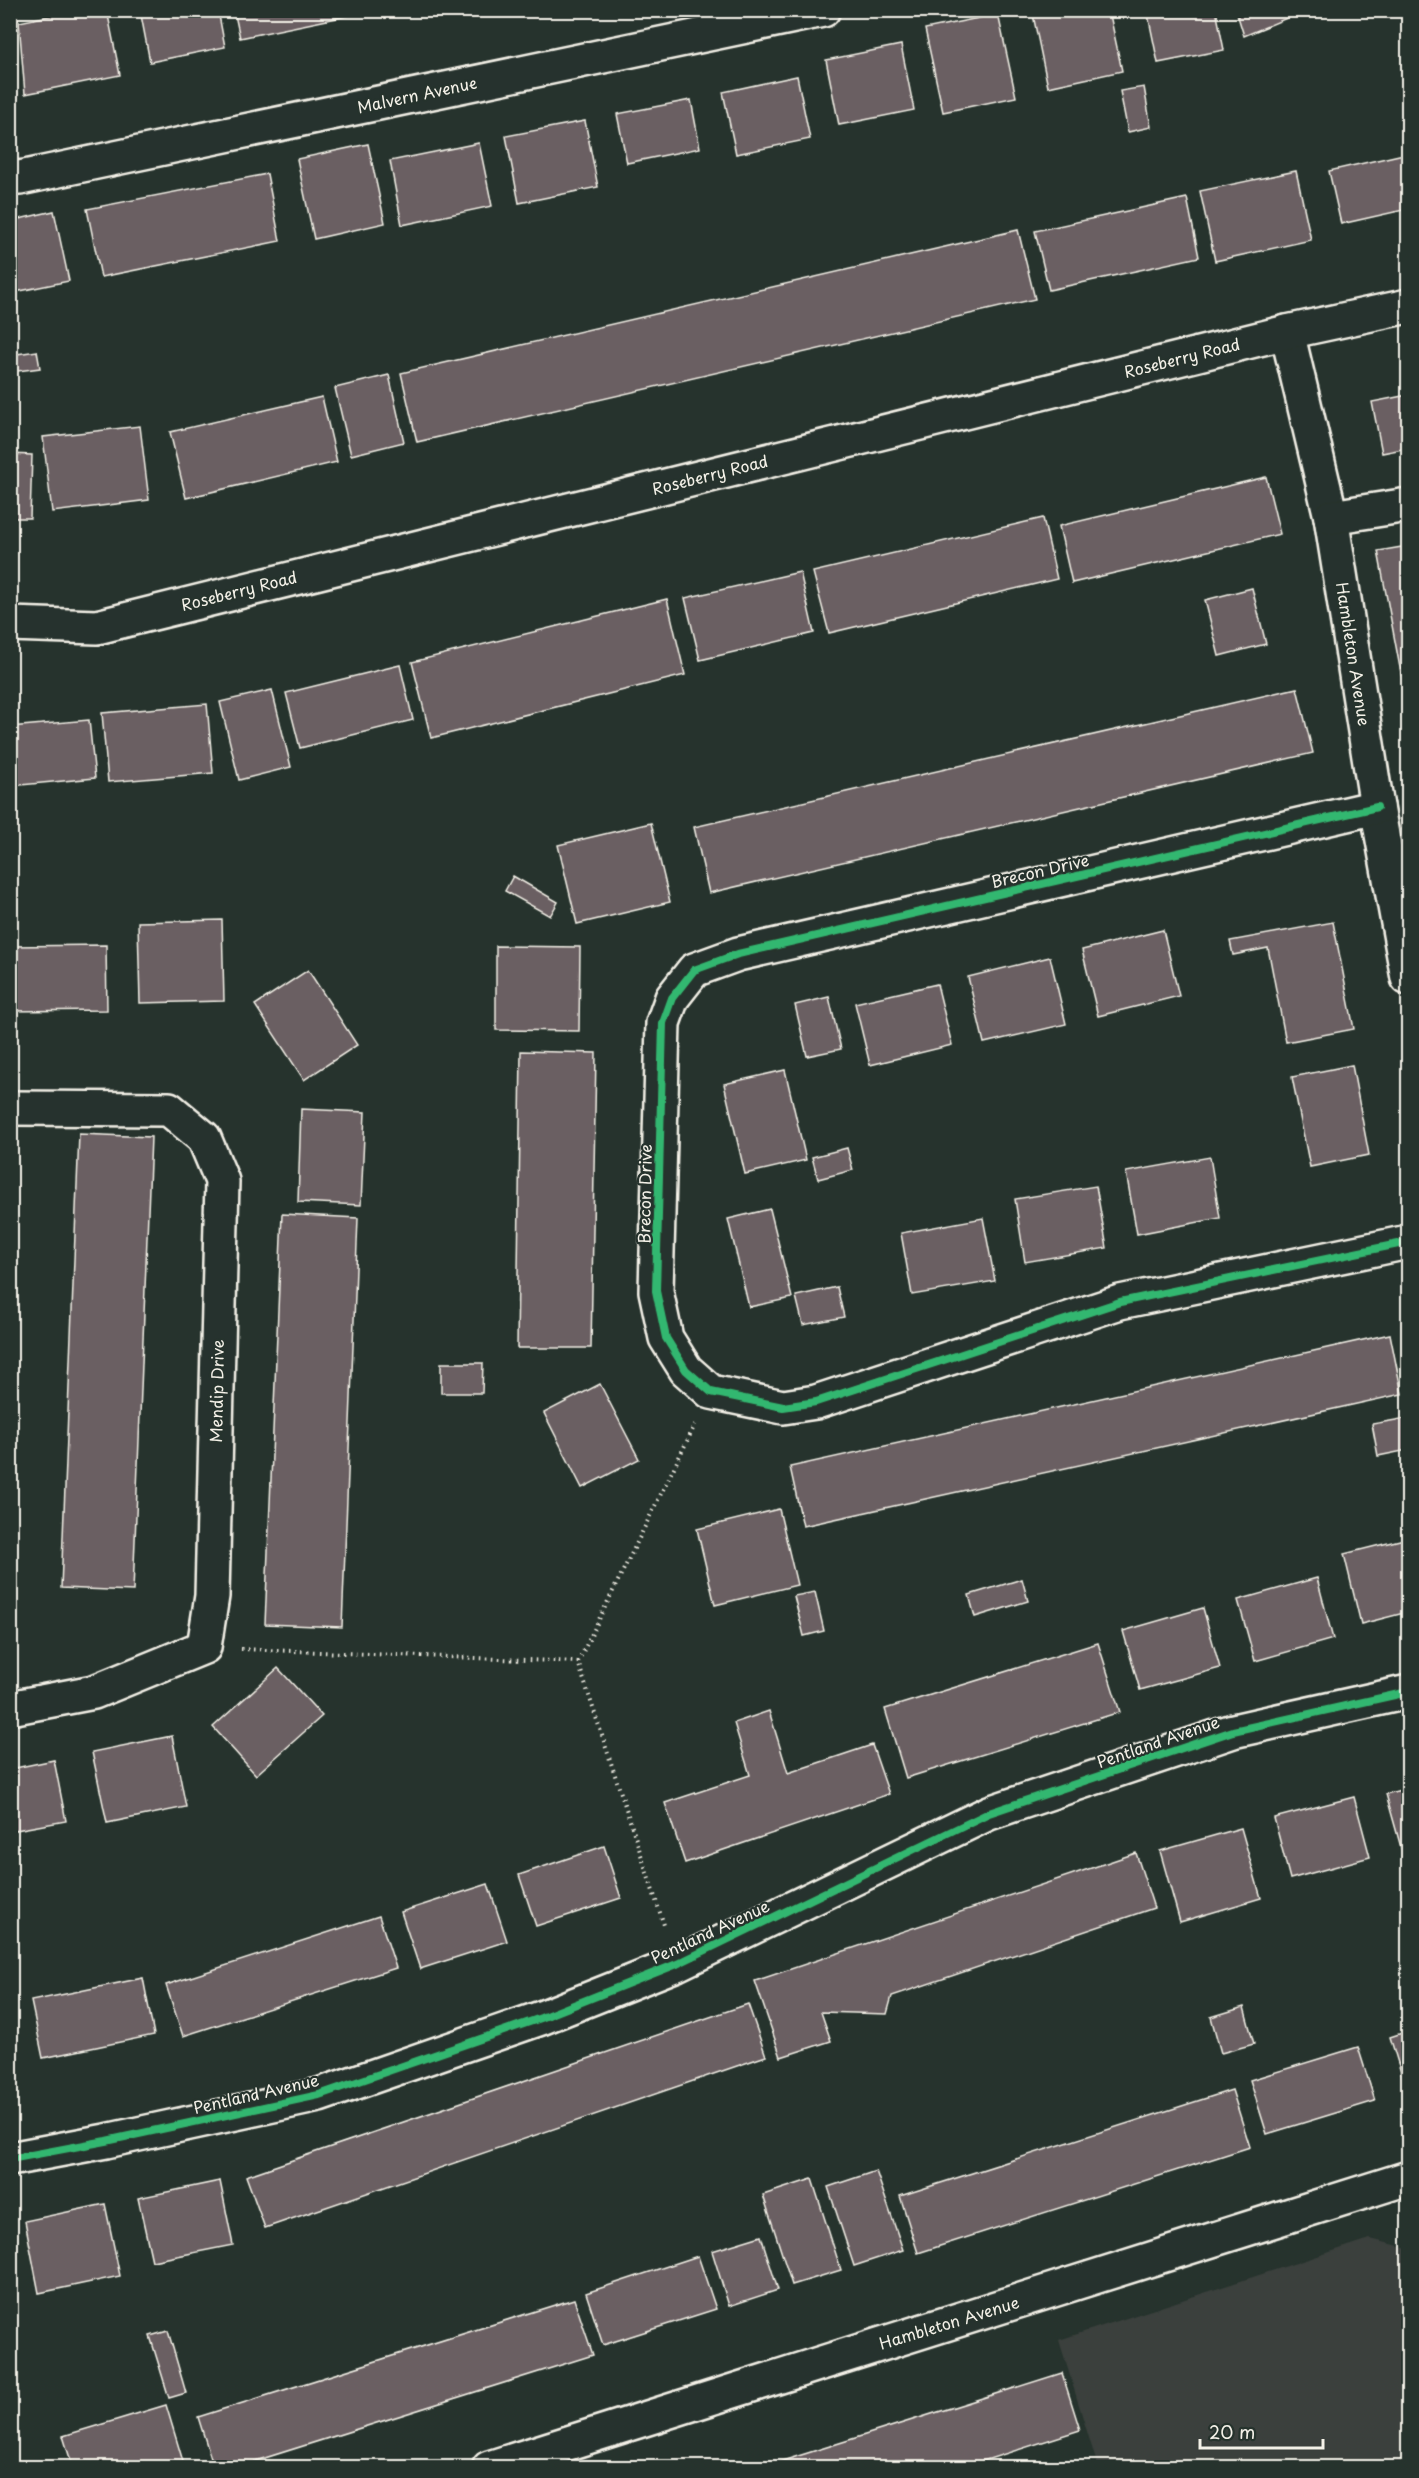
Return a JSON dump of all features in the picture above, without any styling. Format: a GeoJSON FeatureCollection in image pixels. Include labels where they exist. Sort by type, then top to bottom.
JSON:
{"type":"FeatureCollection","features":[{"type":"Feature","properties":{"kind":"street","name":"Malvern Avenue"},"geometry":{"type":"LineString","coordinates":[[10,177],[20,178],[823,10]]}},
{"type":"Feature","properties":{"kind":"street","name":"Roseberry Road"},"geometry":{"type":"LineString","coordinates":[[10,624],[97,627],[1287,332],[1408,306]]}},
{"type":"Feature","properties":{"kind":"street","name":"Hambleton Avenue"},"geometry":{"type":"LineString","coordinates":[[1287,332],[1331,517],[1377,807],[1408,978]]}},
{"type":"Feature","properties":{"kind":"street"},"geometry":{"type":"LineString","coordinates":[[1331,517],[1408,505]]}},
{"type":"Feature","properties":{"kind":"street","name":"Brecon Drive"},"geometry":{"type":"LineString","coordinates":[[1377,807],[738,954],[694,970],[672,998],[663,1023],[656,1291],[666,1338],[686,1370],[711,1392],[783,1407],[816,1402],[1120,1302],[1408,1242]]}},
{"type":"Feature","properties":{"kind":"street","name":"Mendip Drive"},"geometry":{"type":"LineString","coordinates":[[10,1108],[169,1109],[204,1138],[222,1181],[212,1596],[204,1647]]}},
{"type":"Feature","properties":{"kind":"street"},"geometry":{"type":"LineString","coordinates":[[10,1708],[94,1692],[204,1647]]}},
{"type":"Feature","properties":{"kind":"street","name":"Pentland Avenue"},"geometry":{"type":"LineString","coordinates":[[10,2159],[106,2141],[319,2095],[541,2018],[677,1964],[989,1813],[1233,1731],[1408,1692]]}},
{"type":"Feature","properties":{"kind":"street","name":"Hambleton Avenue"},"geometry":{"type":"LineString","coordinates":[[489,2468],[1408,2178]]}},
{"type":"Feature","properties":{"kind":"path"},"geometry":{"type":"LineString","coordinates":[[677,1964],[578,1662],[711,1392]]}},
{"type":"Feature","properties":{"kind":"path"},"geometry":{"type":"LineString","coordinates":[[204,1647],[578,1662]]}},
{"type":"Feature","properties":{"kind":"shaded area"},"geometry":{"type":"Polygon","coordinates":[[[1370,2239],[1408,2248],[1408,2467],[1098,2467],[1059,2340],[1370,2239]]]}},
{"type":"Feature","properties":{"kind":"building"},"geometry":{"type":"Polygon","coordinates":[[[78,10],[107,10],[120,75],[25,94],[19,22],[78,10]]]}},
{"type":"Feature","properties":{"kind":"building"},"geometry":{"type":"Polygon","coordinates":[[[140,10],[218,10],[225,47],[150,62],[140,10]]]}},
{"type":"Feature","properties":{"kind":"building"},"geometry":{"type":"Polygon","coordinates":[[[234,10],[376,10],[240,38],[234,10]]]}},
{"type":"Feature","properties":{"kind":"building"},"geometry":{"type":"Polygon","coordinates":[[[1032,10],[1109,10],[1122,71],[1048,87],[1032,10]]]}},
{"type":"Feature","properties":{"kind":"building"},"geometry":{"type":"Polygon","coordinates":[[[1147,10],[1216,10],[1224,50],[1158,63],[1147,10]]]}},
{"type":"Feature","properties":{"kind":"building"},"geometry":{"type":"Polygon","coordinates":[[[1236,10],[1306,10],[1244,36],[1236,10]]]}},
{"type":"Feature","properties":{"kind":"building"},"geometry":{"type":"Polygon","coordinates":[[[998,14],[1016,97],[943,112],[925,29],[998,14]]]}},
{"type":"Feature","properties":{"kind":"building"},"geometry":{"type":"Polygon","coordinates":[[[901,45],[914,110],[839,125],[826,60],[901,45]]]}},
{"type":"Feature","properties":{"kind":"building"},"geometry":{"type":"Polygon","coordinates":[[[797,76],[810,139],[736,154],[723,92],[797,76]]]}},
{"type":"Feature","properties":{"kind":"building"},"geometry":{"type":"Polygon","coordinates":[[[1144,87],[1151,127],[1128,132],[1120,91],[1144,87]]]}},
{"type":"Feature","properties":{"kind":"building"},"geometry":{"type":"Polygon","coordinates":[[[691,100],[700,148],[627,163],[617,114],[691,100]]]}},
{"type":"Feature","properties":{"kind":"building"},"geometry":{"type":"Polygon","coordinates":[[[585,121],[598,187],[519,203],[506,136],[585,121]]]}},
{"type":"Feature","properties":{"kind":"building"},"geometry":{"type":"Polygon","coordinates":[[[479,143],[492,206],[402,225],[390,161],[479,143]]]}},
{"type":"Feature","properties":{"kind":"building"},"geometry":{"type":"Polygon","coordinates":[[[368,144],[385,223],[314,239],[297,159],[368,144]]]}},
{"type":"Feature","properties":{"kind":"building"},"geometry":{"type":"Polygon","coordinates":[[[1408,153],[1408,209],[1341,224],[1329,171],[1408,153]]]}},
{"type":"Feature","properties":{"kind":"building"},"geometry":{"type":"Polygon","coordinates":[[[1296,171],[1311,240],[1215,261],[1200,191],[1296,171]]]}},
{"type":"Feature","properties":{"kind":"building"},"geometry":{"type":"Polygon","coordinates":[[[267,174],[280,241],[101,277],[87,209],[267,174]]]}},
{"type":"Feature","properties":{"kind":"building"},"geometry":{"type":"Polygon","coordinates":[[[1187,198],[1199,257],[1049,290],[1035,231],[1187,198]]]}},
{"type":"Feature","properties":{"kind":"building"},"geometry":{"type":"Polygon","coordinates":[[[54,211],[69,281],[10,293],[10,221],[54,211]]]}},
{"type":"Feature","properties":{"kind":"building"},"geometry":{"type":"Polygon","coordinates":[[[1018,230],[1035,299],[417,442],[401,373],[1018,230]]]}},
{"type":"Feature","properties":{"kind":"building"},"geometry":{"type":"Polygon","coordinates":[[[37,351],[40,368],[10,372],[10,355],[37,351]]]}},
{"type":"Feature","properties":{"kind":"building"},"geometry":{"type":"Polygon","coordinates":[[[389,375],[404,442],[351,455],[335,388],[389,375]]]}},
{"type":"Feature","properties":{"kind":"building"},"geometry":{"type":"Polygon","coordinates":[[[1408,395],[1408,448],[1382,453],[1372,402],[1408,395]]]}},
{"type":"Feature","properties":{"kind":"building"},"geometry":{"type":"Polygon","coordinates":[[[322,397],[337,462],[186,498],[170,432],[322,397]]]}},
{"type":"Feature","properties":{"kind":"building"},"geometry":{"type":"Polygon","coordinates":[[[140,426],[149,500],[52,512],[43,437],[140,426]]]}},
{"type":"Feature","properties":{"kind":"building"},"geometry":{"type":"Polygon","coordinates":[[[10,454],[32,455],[30,518],[10,518],[10,454]]]}},
{"type":"Feature","properties":{"kind":"building"},"geometry":{"type":"Polygon","coordinates":[[[1266,477],[1280,534],[1072,583],[1059,526],[1266,477]]]}},
{"type":"Feature","properties":{"kind":"building"},"geometry":{"type":"Polygon","coordinates":[[[1043,518],[1057,579],[829,633],[813,572],[1043,518]]]}},
{"type":"Feature","properties":{"kind":"building"},"geometry":{"type":"Polygon","coordinates":[[[1408,546],[1408,705],[1407,705],[1378,551],[1408,546]]]}},
{"type":"Feature","properties":{"kind":"building"},"geometry":{"type":"Polygon","coordinates":[[[800,572],[814,633],[700,660],[685,598],[800,572]]]}},
{"type":"Feature","properties":{"kind":"building"},"geometry":{"type":"Polygon","coordinates":[[[1252,588],[1266,644],[1219,656],[1205,600],[1252,588]]]}},
{"type":"Feature","properties":{"kind":"building"},"geometry":{"type":"Polygon","coordinates":[[[667,599],[685,675],[431,738],[412,662],[667,599]]]}},
{"type":"Feature","properties":{"kind":"building"},"geometry":{"type":"Polygon","coordinates":[[[400,665],[413,720],[300,748],[286,693],[400,665]]]}},
{"type":"Feature","properties":{"kind":"building"},"geometry":{"type":"Polygon","coordinates":[[[1297,688],[1313,753],[709,893],[694,827],[1297,688]]]}},
{"type":"Feature","properties":{"kind":"building"},"geometry":{"type":"Polygon","coordinates":[[[272,690],[291,767],[239,780],[220,702],[272,690]]]}},
{"type":"Feature","properties":{"kind":"building"},"geometry":{"type":"Polygon","coordinates":[[[207,704],[213,773],[108,782],[102,713],[207,704]]]}},
{"type":"Feature","properties":{"kind":"building"},"geometry":{"type":"Polygon","coordinates":[[[89,720],[95,778],[10,786],[10,727],[89,720]]]}},
{"type":"Feature","properties":{"kind":"building"},"geometry":{"type":"Polygon","coordinates":[[[651,823],[670,902],[577,924],[558,845],[651,823]]]}},
{"type":"Feature","properties":{"kind":"building"},"geometry":{"type":"Polygon","coordinates":[[[513,876],[558,902],[550,916],[505,891],[513,876]]]}},
{"type":"Feature","properties":{"kind":"building"},"geometry":{"type":"Polygon","coordinates":[[[222,920],[224,1001],[140,1003],[138,922],[222,920]]]}},
{"type":"Feature","properties":{"kind":"building"},"geometry":{"type":"Polygon","coordinates":[[[1333,922],[1354,1029],[1286,1042],[1268,948],[1233,955],[1230,941],[1333,922]]]}},
{"type":"Feature","properties":{"kind":"building"},"geometry":{"type":"Polygon","coordinates":[[[1163,930],[1179,996],[1098,1016],[1082,950],[1163,930]]]}},
{"type":"Feature","properties":{"kind":"building"},"geometry":{"type":"Polygon","coordinates":[[[106,945],[107,1010],[10,1011],[10,946],[106,945]]]}},
{"type":"Feature","properties":{"kind":"building"},"geometry":{"type":"Polygon","coordinates":[[[496,946],[580,947],[579,1031],[496,1030],[496,946]]]}},
{"type":"Feature","properties":{"kind":"building"},"geometry":{"type":"Polygon","coordinates":[[[1050,957],[1066,1024],[984,1043],[968,977],[1050,957]]]}},
{"type":"Feature","properties":{"kind":"building"},"geometry":{"type":"Polygon","coordinates":[[[308,970],[357,1045],[304,1080],[255,1005],[308,970]]]}},
{"type":"Feature","properties":{"kind":"building"},"geometry":{"type":"Polygon","coordinates":[[[937,984],[952,1045],[870,1065],[855,1003],[937,984]]]}},
{"type":"Feature","properties":{"kind":"building"},"geometry":{"type":"Polygon","coordinates":[[[829,997],[841,1049],[807,1056],[795,1005],[829,997]]]}},
{"type":"Feature","properties":{"kind":"building"},"geometry":{"type":"Polygon","coordinates":[[[521,1051],[596,1053],[591,1348],[517,1348],[521,1051]]]}},
{"type":"Feature","properties":{"kind":"building"},"geometry":{"type":"Polygon","coordinates":[[[1352,1065],[1369,1155],[1310,1167],[1292,1077],[1352,1065]]]}},
{"type":"Feature","properties":{"kind":"building"},"geometry":{"type":"Polygon","coordinates":[[[785,1070],[806,1160],[745,1174],[724,1084],[785,1070]]]}},
{"type":"Feature","properties":{"kind":"building"},"geometry":{"type":"Polygon","coordinates":[[[301,1109],[365,1112],[361,1205],[298,1202],[301,1109]]]}},
{"type":"Feature","properties":{"kind":"building"},"geometry":{"type":"Polygon","coordinates":[[[79,1134],[151,1137],[133,1591],[61,1588],[79,1134]]]}},
{"type":"Feature","properties":{"kind":"building"},"geometry":{"type":"Polygon","coordinates":[[[847,1148],[853,1170],[818,1179],[812,1157],[847,1148]]]}},
{"type":"Feature","properties":{"kind":"building"},"geometry":{"type":"Polygon","coordinates":[[[1210,1157],[1220,1218],[1137,1234],[1126,1172],[1210,1157]]]}},
{"type":"Feature","properties":{"kind":"building"},"geometry":{"type":"Polygon","coordinates":[[[1096,1186],[1107,1248],[1025,1262],[1015,1199],[1096,1186]]]}},
{"type":"Feature","properties":{"kind":"building"},"geometry":{"type":"Polygon","coordinates":[[[770,1209],[792,1298],[749,1307],[728,1219],[770,1209]]]}},
{"type":"Feature","properties":{"kind":"building"},"geometry":{"type":"Polygon","coordinates":[[[282,1214],[358,1218],[342,1627],[265,1624],[282,1214]]]}},
{"type":"Feature","properties":{"kind":"building"},"geometry":{"type":"Polygon","coordinates":[[[983,1218],[995,1281],[912,1295],[901,1233],[983,1218]]]}},
{"type":"Feature","properties":{"kind":"building"},"geometry":{"type":"Polygon","coordinates":[[[837,1287],[844,1317],[803,1325],[796,1296],[837,1287]]]}},
{"type":"Feature","properties":{"kind":"building"},"geometry":{"type":"Polygon","coordinates":[[[1390,1334],[1402,1394],[803,1526],[790,1467],[1390,1334]]]}},
{"type":"Feature","properties":{"kind":"building"},"geometry":{"type":"Polygon","coordinates":[[[441,1363],[483,1363],[482,1393],[441,1393],[441,1363]]]}},
{"type":"Feature","properties":{"kind":"building"},"geometry":{"type":"Polygon","coordinates":[[[600,1384],[639,1459],[582,1488],[544,1413],[600,1384]]]}},
{"type":"Feature","properties":{"kind":"building"},"geometry":{"type":"Polygon","coordinates":[[[1408,1418],[1408,1450],[1378,1456],[1372,1424],[1408,1418]]]}},
{"type":"Feature","properties":{"kind":"building"},"geometry":{"type":"Polygon","coordinates":[[[779,1509],[797,1585],[715,1605],[697,1529],[779,1509]]]}},
{"type":"Feature","properties":{"kind":"building"},"geometry":{"type":"Polygon","coordinates":[[[1408,1538],[1408,1612],[1361,1624],[1344,1554],[1408,1538]]]}},
{"type":"Feature","properties":{"kind":"building"},"geometry":{"type":"Polygon","coordinates":[[[1317,1578],[1333,1639],[1255,1661],[1238,1600],[1317,1578]]]}},
{"type":"Feature","properties":{"kind":"building"},"geometry":{"type":"Polygon","coordinates":[[[1022,1579],[1028,1601],[975,1617],[969,1595],[1022,1579]]]}},
{"type":"Feature","properties":{"kind":"building"},"geometry":{"type":"Polygon","coordinates":[[[815,1592],[824,1631],[804,1636],[794,1596],[815,1592]]]}},
{"type":"Feature","properties":{"kind":"building"},"geometry":{"type":"Polygon","coordinates":[[[1203,1608],[1220,1668],[1140,1690],[1123,1631],[1203,1608]]]}},
{"type":"Feature","properties":{"kind":"building"},"geometry":{"type":"Polygon","coordinates":[[[1098,1643],[1120,1712],[906,1778],[885,1709],[1098,1643]]]}},
{"type":"Feature","properties":{"kind":"building"},"geometry":{"type":"Polygon","coordinates":[[[278,1668],[322,1716],[256,1775],[213,1727],[278,1668]]]}},
{"type":"Feature","properties":{"kind":"building"},"geometry":{"type":"Polygon","coordinates":[[[769,1711],[788,1773],[872,1745],[889,1794],[685,1863],[665,1803],[750,1775],[734,1723],[769,1711]]]}},
{"type":"Feature","properties":{"kind":"building"},"geometry":{"type":"Polygon","coordinates":[[[172,1736],[186,1807],[107,1823],[92,1752],[172,1736]]]}},
{"type":"Feature","properties":{"kind":"building"},"geometry":{"type":"Polygon","coordinates":[[[54,1760],[66,1821],[10,1831],[10,1769],[54,1760]]]}},
{"type":"Feature","properties":{"kind":"building"},"geometry":{"type":"Polygon","coordinates":[[[1408,1788],[1408,1857],[1404,1858],[1386,1794],[1408,1788]]]}},
{"type":"Feature","properties":{"kind":"building"},"geometry":{"type":"Polygon","coordinates":[[[1354,1797],[1370,1857],[1290,1879],[1274,1818],[1354,1797]]]}},
{"type":"Feature","properties":{"kind":"building"},"geometry":{"type":"Polygon","coordinates":[[[1241,1828],[1261,1898],[1180,1922],[1160,1851],[1241,1828]]]}},
{"type":"Feature","properties":{"kind":"building"},"geometry":{"type":"Polygon","coordinates":[[[604,1846],[621,1898],[536,1926],[519,1875],[604,1846]]]}},
{"type":"Feature","properties":{"kind":"building"},"geometry":{"type":"Polygon","coordinates":[[[1136,1853],[1154,1908],[892,1996],[887,2014],[821,2012],[831,2041],[781,2057],[755,1981],[1136,1853]]]}},
{"type":"Feature","properties":{"kind":"building"},"geometry":{"type":"Polygon","coordinates":[[[488,1884],[507,1941],[420,1969],[401,1912],[488,1884]]]}},
{"type":"Feature","properties":{"kind":"building"},"geometry":{"type":"Polygon","coordinates":[[[379,1916],[396,1968],[183,2036],[166,1985],[379,1916]]]}},
{"type":"Feature","properties":{"kind":"building"},"geometry":{"type":"Polygon","coordinates":[[[143,1978],[154,2035],[43,2058],[31,2001],[143,1978]]]}},
{"type":"Feature","properties":{"kind":"building"},"geometry":{"type":"Polygon","coordinates":[[[748,2004],[766,2056],[265,2228],[246,2176],[748,2004]]]}},
{"type":"Feature","properties":{"kind":"building"},"geometry":{"type":"Polygon","coordinates":[[[1244,2007],[1254,2044],[1221,2053],[1211,2017],[1244,2007]]]}},
{"type":"Feature","properties":{"kind":"building"},"geometry":{"type":"Polygon","coordinates":[[[1408,2031],[1408,2088],[1406,2089],[1390,2037],[1408,2031]]]}},
{"type":"Feature","properties":{"kind":"building"},"geometry":{"type":"Polygon","coordinates":[[[1358,2047],[1375,2101],[1267,2134],[1250,2080],[1358,2047]]]}},
{"type":"Feature","properties":{"kind":"building"},"geometry":{"type":"Polygon","coordinates":[[[1232,2090],[1250,2147],[918,2253],[900,2196],[1232,2090]]]}},
{"type":"Feature","properties":{"kind":"building"},"geometry":{"type":"Polygon","coordinates":[[[876,2171],[903,2250],[854,2266],[828,2187],[876,2171]]]}},
{"type":"Feature","properties":{"kind":"building"},"geometry":{"type":"Polygon","coordinates":[[[812,2179],[841,2270],[792,2285],[763,2195],[812,2179]]]}},
{"type":"Feature","properties":{"kind":"building"},"geometry":{"type":"Polygon","coordinates":[[[220,2181],[233,2245],[152,2261],[138,2198],[220,2181]]]}},
{"type":"Feature","properties":{"kind":"building"},"geometry":{"type":"Polygon","coordinates":[[[105,2204],[120,2276],[39,2293],[25,2221],[105,2204]]]}},
{"type":"Feature","properties":{"kind":"building"},"geometry":{"type":"Polygon","coordinates":[[[761,2236],[778,2290],[729,2306],[712,2251],[761,2236]]]}},
{"type":"Feature","properties":{"kind":"building"},"geometry":{"type":"Polygon","coordinates":[[[698,2256],[716,2309],[603,2345],[586,2293],[698,2256]]]}},
{"type":"Feature","properties":{"kind":"building"},"geometry":{"type":"Polygon","coordinates":[[[574,2299],[593,2355],[233,2468],[214,2468],[198,2417],[574,2299]]]}},
{"type":"Feature","properties":{"kind":"building"},"geometry":{"type":"Polygon","coordinates":[[[168,2331],[186,2393],[169,2398],[150,2336],[168,2331]]]}},
{"type":"Feature","properties":{"kind":"building"},"geometry":{"type":"Polygon","coordinates":[[[1062,2373],[1080,2430],[961,2468],[760,2468],[1062,2373]]]}},
{"type":"Feature","properties":{"kind":"building"},"geometry":{"type":"Polygon","coordinates":[[[166,2405],[185,2468],[73,2468],[63,2436],[166,2405]]]}},
{"type":"Feature","properties":{"kind":"cycle path"},"geometry":{"type":"LineString","coordinates":[[1377,807],[738,954],[694,970],[672,998],[663,1023],[656,1291],[666,1338],[686,1370],[711,1392],[783,1407],[816,1402],[1120,1302],[1408,1242]]}},
{"type":"Feature","properties":{"kind":"cycle path"},"geometry":{"type":"LineString","coordinates":[[10,2159],[106,2141],[319,2095],[541,2018],[677,1964],[989,1813],[1233,1731],[1408,1692]]}}]}
